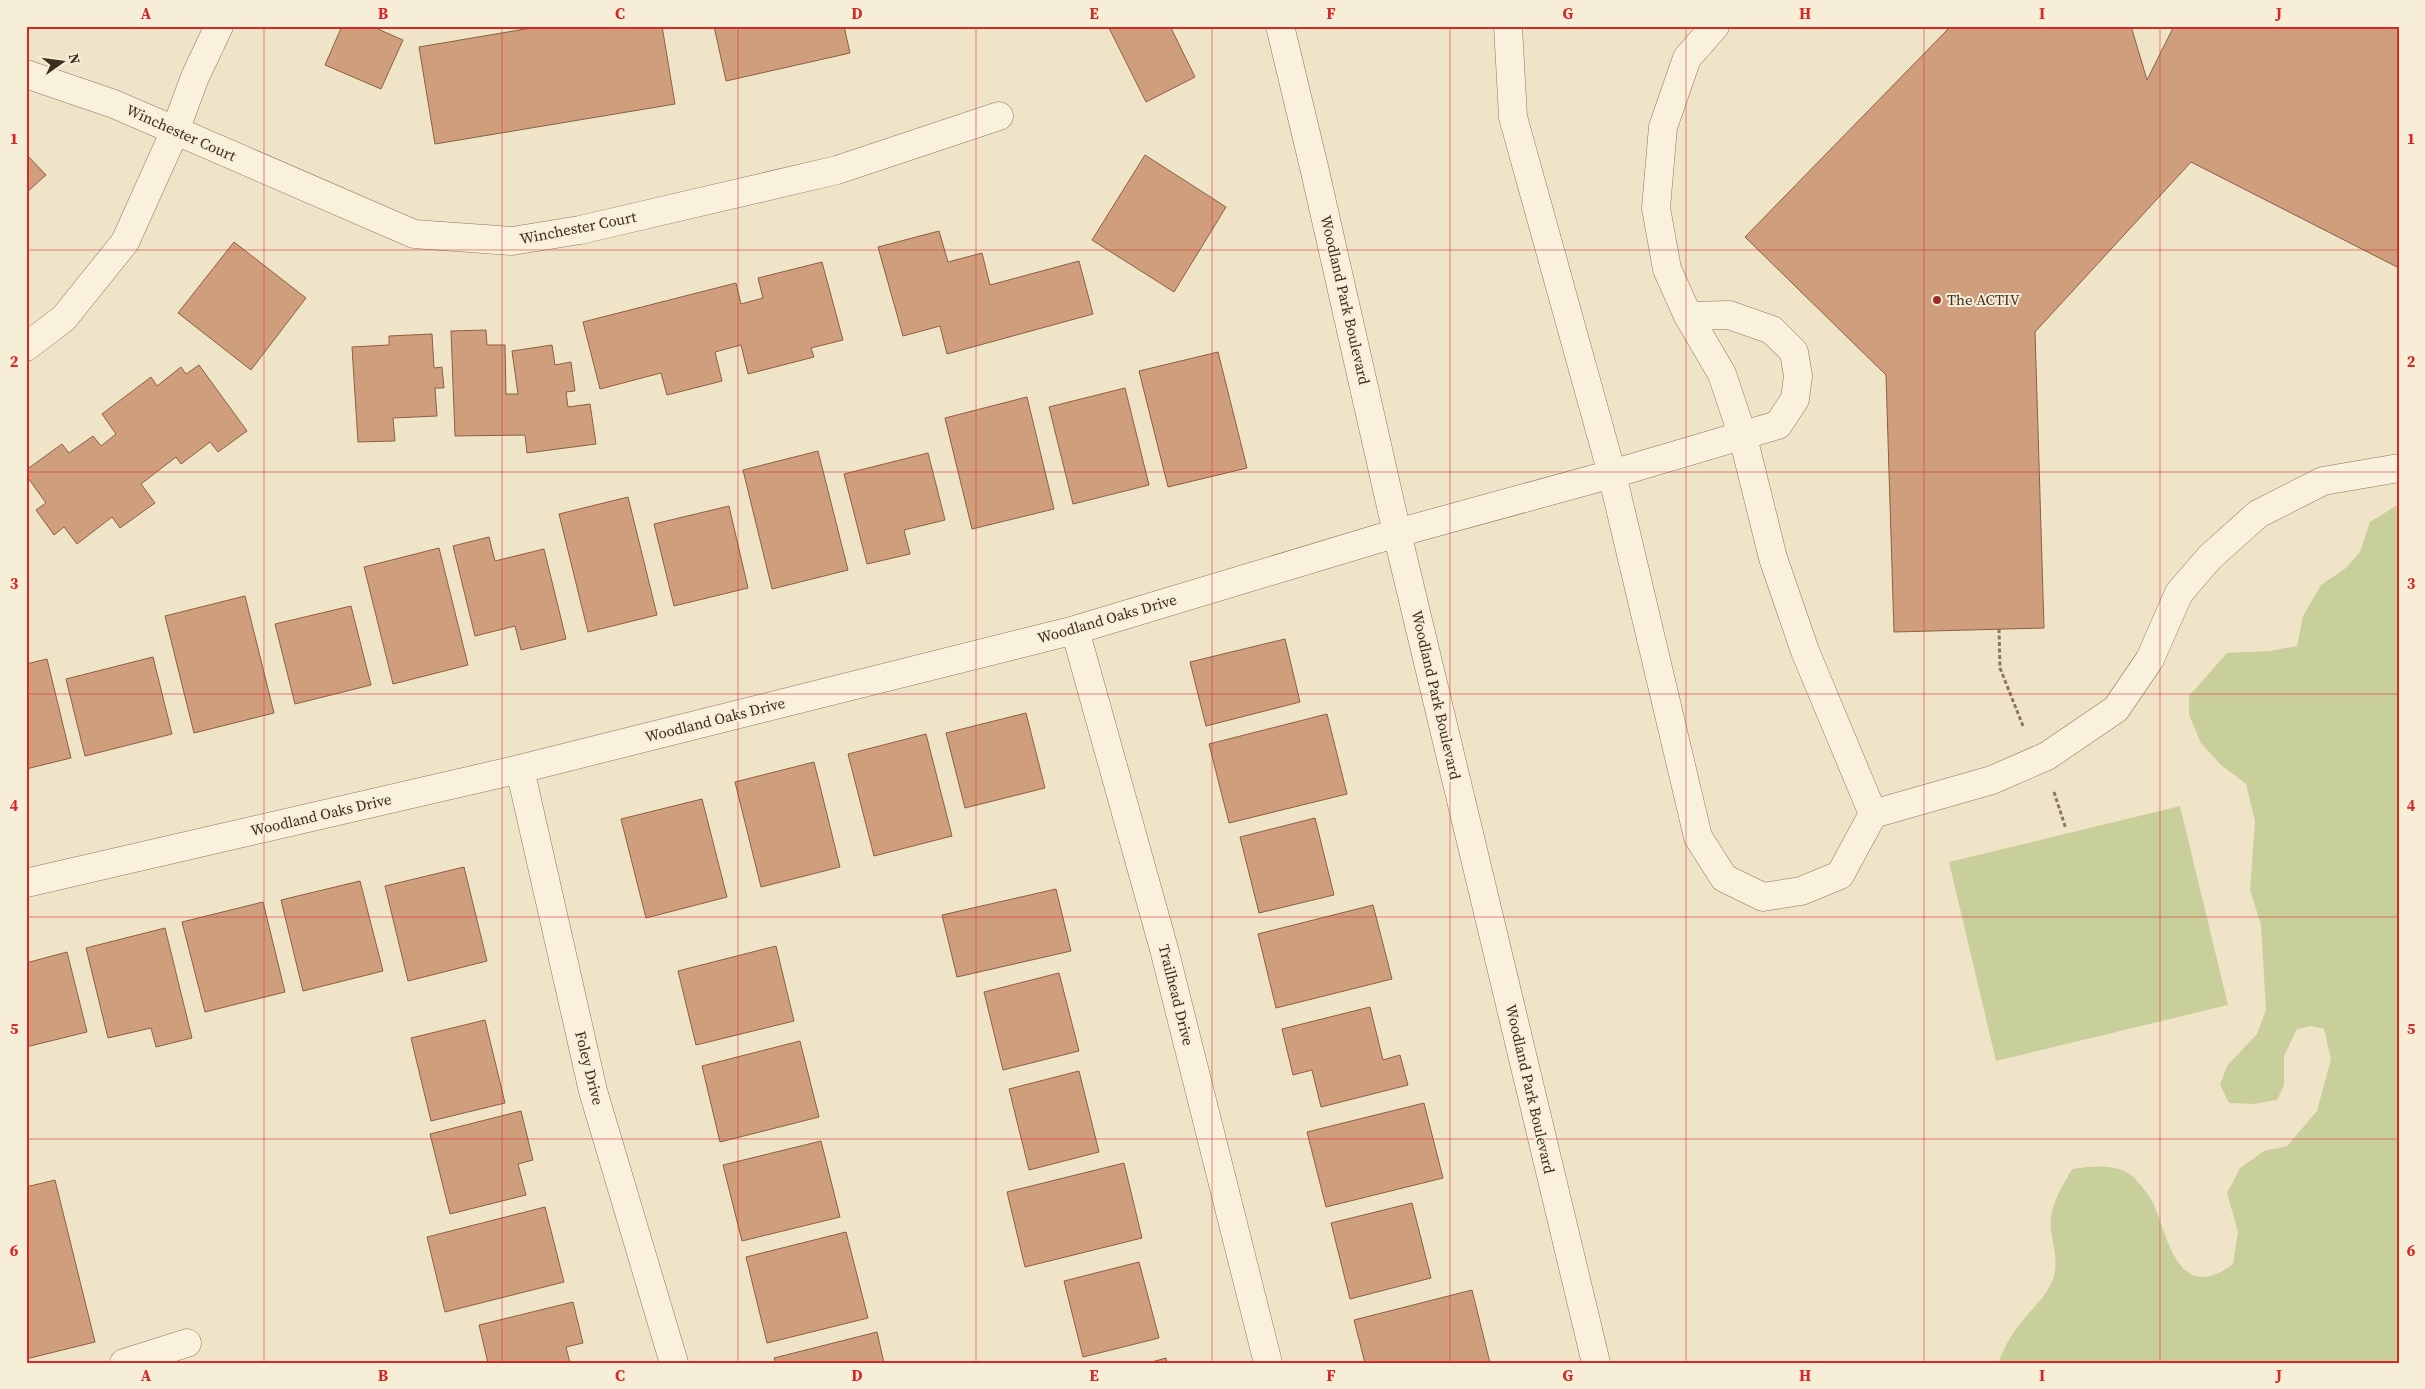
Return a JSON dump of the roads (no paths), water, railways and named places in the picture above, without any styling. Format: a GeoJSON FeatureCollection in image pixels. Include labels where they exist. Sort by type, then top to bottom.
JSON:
{"type":"FeatureCollection","features":[{"type":"Feature","properties":{"kind":"street"},"geometry":{"type":"LineString","coordinates":[[26,347],[64,318],[125,242],[174,131],[194,77],[219,26]]}},
{"type":"Feature","properties":{"kind":"street","name":"Woodland Park Boulevard"},"geometry":{"type":"LineString","coordinates":[[1280,26],[1317,177],[1397,533],[1596,1363]]}},
{"type":"Feature","properties":{"kind":"street"},"geometry":{"type":"LineString","coordinates":[[1508,26],[1513,117],[1612,474],[1698,837],[1724,878],[1763,897],[1800,891],[1840,875],[1873,814],[1992,780],[2048,756],[2116,709],[2150,659],[2179,593],[2210,557],[2258,514],[2323,481],[2399,468]]}},
{"type":"Feature","properties":{"kind":"street"},"geometry":{"type":"LineString","coordinates":[[1714,26],[1687,58],[1663,128],[1656,208],[1667,269],[1688,316],[1722,374],[1742,437],[1773,558],[1805,651],[1873,814]]}},
{"type":"Feature","properties":{"kind":"street","name":"Winchester Court"},"geometry":{"type":"LineString","coordinates":[[26,74],[114,104],[414,234],[512,241],[580,230],[837,170],[999,116]]}},
{"type":"Feature","properties":{"kind":"street","name":"Woodland Oaks Drive"},"geometry":{"type":"LineString","coordinates":[[26,883],[520,769],[1075,630],[1397,533],[1612,474],[1778,425],[1796,399],[1798,376],[1794,352],[1772,330],[1729,315],[1688,316]]}},
{"type":"Feature","properties":{"kind":"street","name":"Trailhead Drive"},"geometry":{"type":"LineString","coordinates":[[1075,630],[1164,949],[1268,1363]]}},
{"type":"Feature","properties":{"kind":"street","name":"Foley Drive"},"geometry":{"type":"LineString","coordinates":[[520,769],[593,1091],[674,1363]]}},
{"type":"Feature","properties":{"kind":"street"},"geometry":{"type":"LineString","coordinates":[[124,1363],[187,1343]]}},
{"type":"Feature","properties":{"kind":"place","name":"The ACTIV"},"geometry":{"type":"Point","coordinates":[1937,300]}}]}
